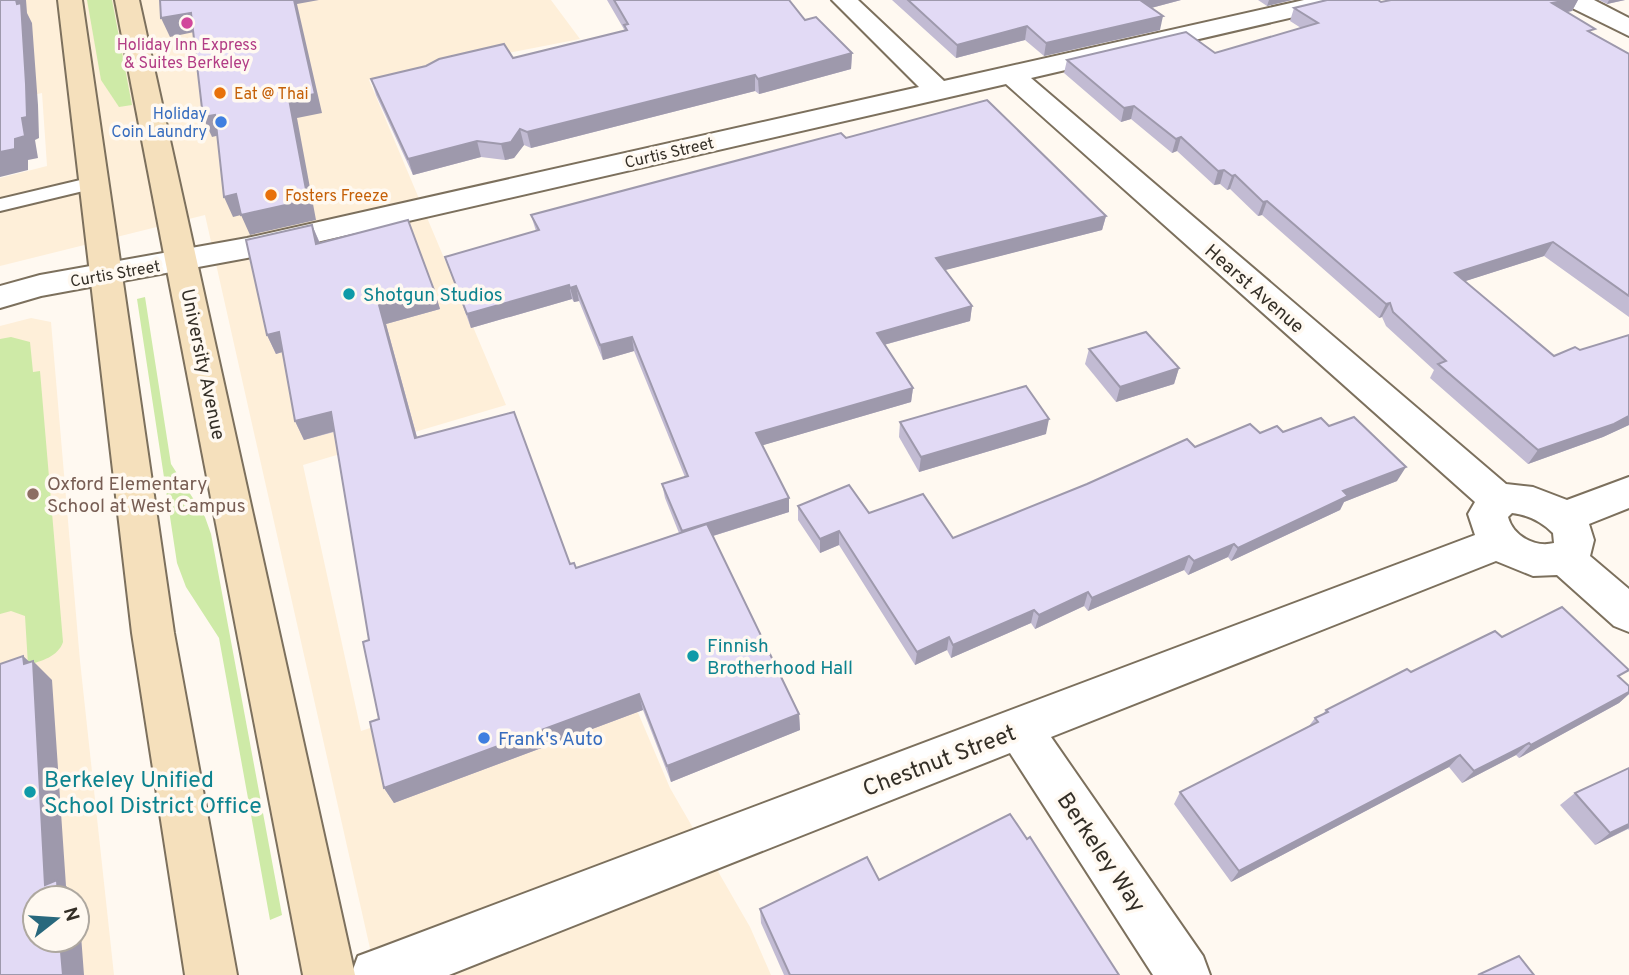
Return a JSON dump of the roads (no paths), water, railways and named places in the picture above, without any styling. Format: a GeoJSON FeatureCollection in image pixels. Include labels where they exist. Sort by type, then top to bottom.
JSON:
{"type":"FeatureCollection","features":[{"type":"Feature","properties":{"kind":"main road"},"geometry":{"type":"LineString","coordinates":[[69,0],[153,633],[211,975]]}},
{"type":"Feature","properties":{"kind":"main road","name":"University Avenue"},"geometry":{"type":"LineString","coordinates":[[127,0],[329,975]]}},
{"type":"Feature","properties":{"kind":"street"},"geometry":{"type":"LineString","coordinates":[[844,0],[939,91]]}},
{"type":"Feature","properties":{"kind":"street","name":"Curtis Street"},"geometry":{"type":"LineString","coordinates":[[0,297],[40,286],[182,261],[1337,0]]}},
{"type":"Feature","properties":{"kind":"street"},"geometry":{"type":"LineString","coordinates":[[1575,0],[1629,28]]}},
{"type":"Feature","properties":{"kind":"street","name":"Hearst Avenue"},"geometry":{"type":"LineString","coordinates":[[1012,75],[1500,521]]}},
{"type":"Feature","properties":{"kind":"street"},"geometry":{"type":"LineString","coordinates":[[1563,517],[1629,492]]}},
{"type":"Feature","properties":{"kind":"street"},"geometry":{"type":"LineString","coordinates":[[1510,498],[1530,500],[1563,517],[1574,536],[1575,545],[1565,558],[1554,561],[1526,557],[1500,521],[1510,498]]}},
{"type":"Feature","properties":{"kind":"street","name":"Chestnut Street"},"geometry":{"type":"LineString","coordinates":[[377,975],[1020,729],[1500,521]]}},
{"type":"Feature","properties":{"kind":"street"},"geometry":{"type":"LineString","coordinates":[[1565,558],[1629,614]]}},
{"type":"Feature","properties":{"kind":"street","name":"Berkeley Way"},"geometry":{"type":"LineString","coordinates":[[1020,729],[1184,975]]}},
{"type":"Feature","properties":{"kind":"lane"},"geometry":{"type":"LineString","coordinates":[[0,205],[93,183]]}},
{"type":"Feature","properties":{"kind":"place","name":"Holiday Inn Express & Suites Berkeley"},"geometry":{"type":"Point","coordinates":[187,23]}},
{"type":"Feature","properties":{"kind":"place","name":"Eat @ Thai"},"geometry":{"type":"Point","coordinates":[220,93]}},
{"type":"Feature","properties":{"kind":"place","name":"Holiday Coin Laundry"},"geometry":{"type":"Point","coordinates":[221,122]}},
{"type":"Feature","properties":{"kind":"place","name":"Fosters Freeze"},"geometry":{"type":"Point","coordinates":[271,195]}},
{"type":"Feature","properties":{"kind":"place","name":"Shotgun Studios"},"geometry":{"type":"Point","coordinates":[349,294]}},
{"type":"Feature","properties":{"kind":"place","name":"Oxford Elementary School at West Campus"},"geometry":{"type":"Point","coordinates":[33,494]}},
{"type":"Feature","properties":{"kind":"place","name":"Finnish Brotherhood Hall"},"geometry":{"type":"Point","coordinates":[693,656]}},
{"type":"Feature","properties":{"kind":"place","name":"Frank's Auto"},"geometry":{"type":"Point","coordinates":[484,738]}},
{"type":"Feature","properties":{"kind":"place","name":"Berkeley Unified School District Office"},"geometry":{"type":"Point","coordinates":[30,792]}}]}
